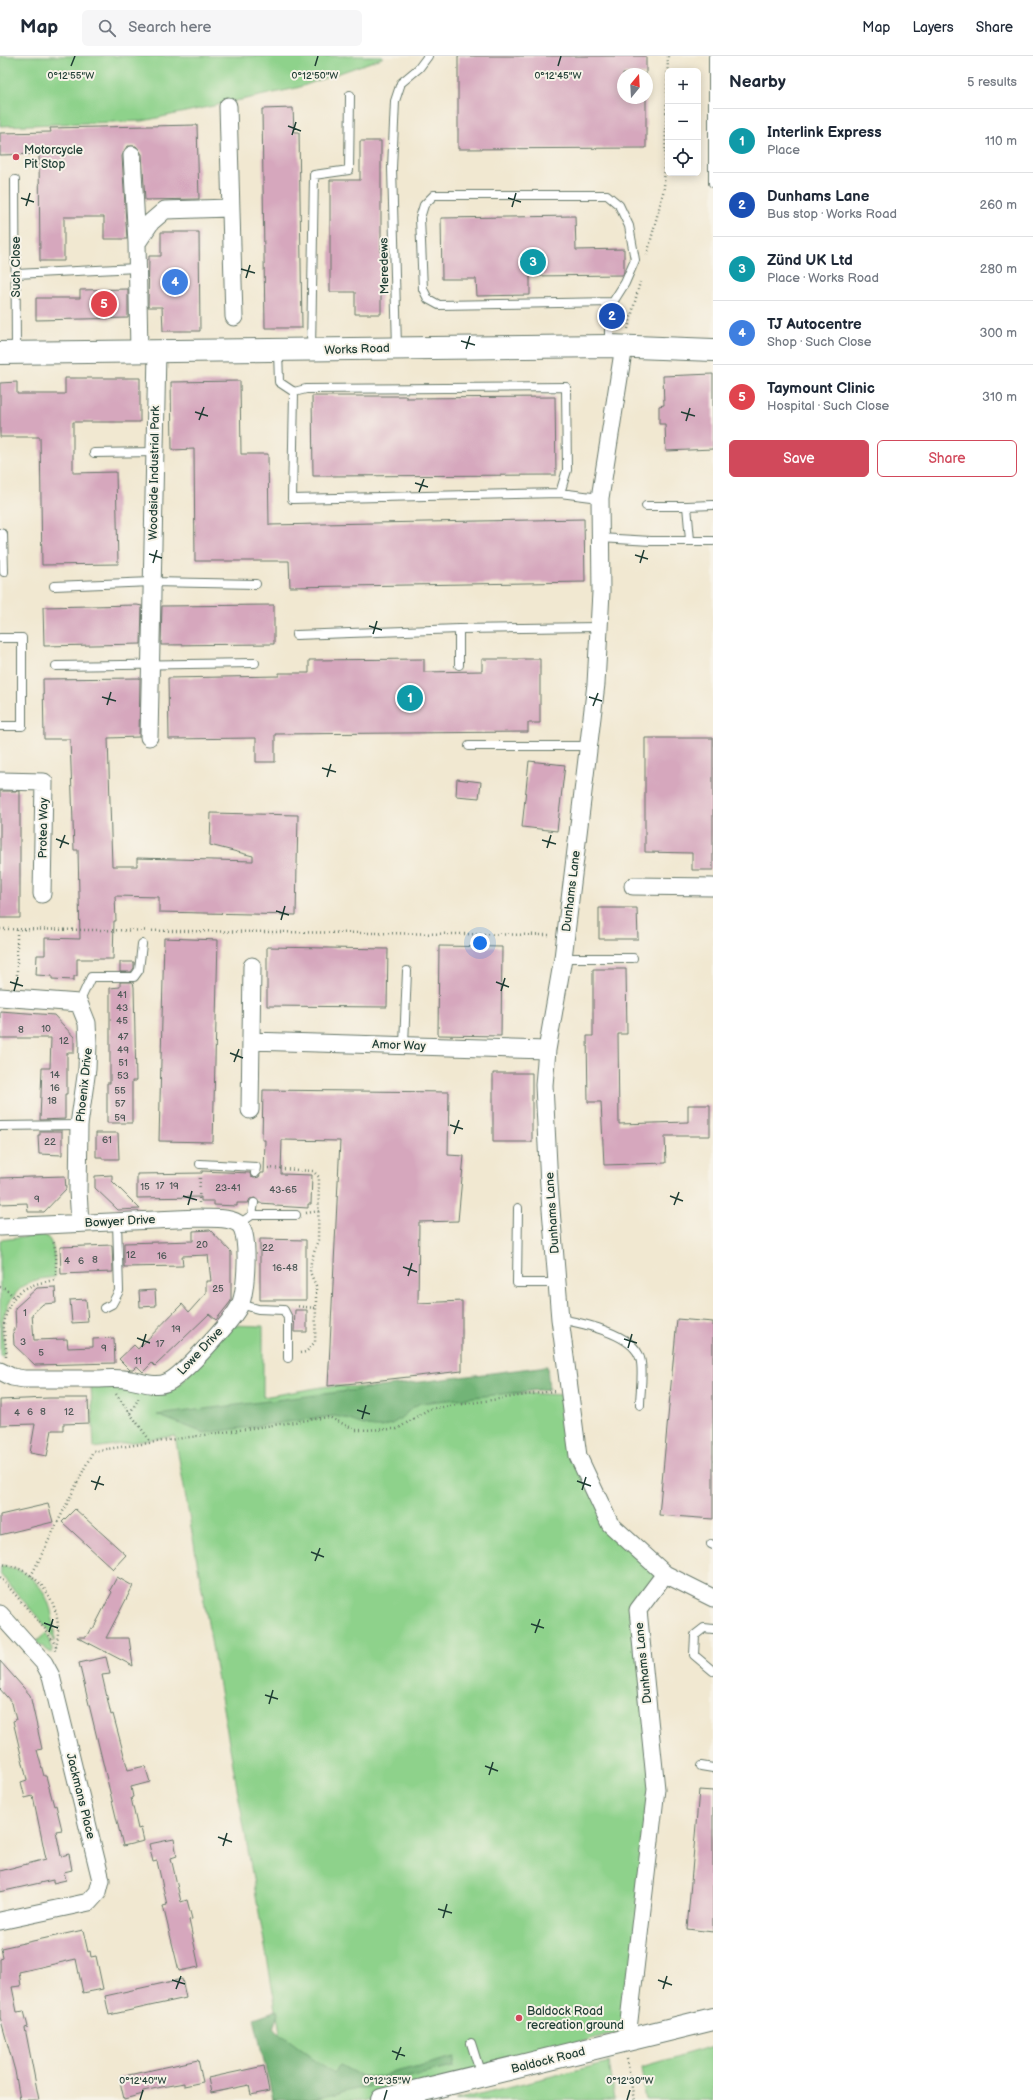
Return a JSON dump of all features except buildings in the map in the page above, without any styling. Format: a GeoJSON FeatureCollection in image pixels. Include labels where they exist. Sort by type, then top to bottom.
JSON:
{"type":"FeatureCollection","features":[{"type":"Feature","properties":{"kind":"street"},"geometry":{"type":"LineString","coordinates":[[228,106],[234,317]]}},
{"type":"Feature","properties":{"kind":"street"},"geometry":{"type":"LineString","coordinates":[[132,155],[137,268],[148,352]]}},
{"type":"Feature","properties":{"kind":"street"},"geometry":{"type":"LineString","coordinates":[[137,243],[151,222],[165,210],[230,208]]}},
{"type":"Feature","properties":{"kind":"street","name":"Works Road"},"geometry":{"type":"LineString","coordinates":[[8,353],[278,351],[397,347],[616,346],[713,350]]}},
{"type":"Feature","properties":{"kind":"street","name":"Dunhams Lane"},"geometry":{"type":"LineString","coordinates":[[616,346],[600,498],[599,627],[596,684],[563,958],[547,1050],[544,1085],[560,1319],[578,1456],[610,1524],[665,1574],[638,1610],[656,1789],[628,2029],[624,2041]]}},
{"type":"Feature","properties":{"kind":"street","name":"Woodside Industrial Park"},"geometry":{"type":"LineString","coordinates":[[148,352],[155,452],[149,738]]}},
{"type":"Feature","properties":{"kind":"street","name":"Protea Way"},"geometry":{"type":"LineString","coordinates":[[0,781],[44,782],[42,894]]}},
{"type":"Feature","properties":{"kind":"street"},"geometry":{"type":"LineString","coordinates":[[633,886],[713,887]]}},
{"type":"Feature","properties":{"kind":"street"},"geometry":{"type":"LineString","coordinates":[[250,1110],[252,966]]}},
{"type":"Feature","properties":{"kind":"street"},"geometry":{"type":"LineString","coordinates":[[0,997],[78,1003]]}},
{"type":"Feature","properties":{"kind":"street","name":"Phoenix Drive"},"geometry":{"type":"LineString","coordinates":[[78,1003],[87,1023],[88,1044],[87,1069],[80,1125],[78,1191],[80,1223]]}},
{"type":"Feature","properties":{"kind":"street","name":"Amor Way"},"geometry":{"type":"LineString","coordinates":[[251,1041],[547,1050]]}},
{"type":"Feature","properties":{"kind":"street","name":"Bowyer Drive"},"geometry":{"type":"LineString","coordinates":[[0,1226],[199,1218],[246,1220]]}},
{"type":"Feature","properties":{"kind":"street","name":"Lowe Drive"},"geometry":{"type":"LineString","coordinates":[[3,1364],[12,1377],[24,1379],[128,1379],[147,1384],[167,1383],[182,1372],[230,1319],[240,1304],[244,1284],[246,1220]]}},
{"type":"Feature","properties":{"kind":"street"},"geometry":{"type":"LineString","coordinates":[[665,1574],[713,1598]]}},
{"type":"Feature","properties":{"kind":"street","name":"Jackmans Place"},"geometry":{"type":"LineString","coordinates":[[0,1614],[44,1663],[54,1686],[101,1880],[100,1887],[95,1898],[89,1902],[0,1921]]}},
{"type":"Feature","properties":{"kind":"street","name":"Baldock Road"},"geometry":{"type":"LineString","coordinates":[[391,2099],[713,2019]]}},
{"type":"Feature","properties":{"kind":"lane","name":"Meredews"},"geometry":{"type":"LineString","coordinates":[[397,347],[394,184],[395,101],[401,83],[419,68],[428,56]]}},
{"type":"Feature","properties":{"kind":"lane"},"geometry":{"type":"LineString","coordinates":[[713,57],[713,183]]}},
{"type":"Feature","properties":{"kind":"lane"},"geometry":{"type":"LineString","coordinates":[[311,350],[314,174],[349,170],[350,95]]}},
{"type":"Feature","properties":{"kind":"lane","name":"Such Close"},"geometry":{"type":"LineString","coordinates":[[8,353],[16,274],[15,180]]}},
{"type":"Feature","properties":{"kind":"lane"},"geometry":{"type":"LineString","coordinates":[[613,302],[439,305],[428,299],[423,289],[420,218],[424,205],[434,195],[607,195],[619,205],[629,226],[635,260],[625,283],[613,302],[609,320],[616,346]]}},
{"type":"Feature","properties":{"kind":"lane"},"geometry":{"type":"LineString","coordinates":[[16,274],[137,268]]}},
{"type":"Feature","properties":{"kind":"lane"},"geometry":{"type":"LineString","coordinates":[[278,351],[279,382],[294,392],[306,389],[566,387],[567,470],[560,493]]}},
{"type":"Feature","properties":{"kind":"lane"},"geometry":{"type":"LineString","coordinates":[[294,392],[292,499],[560,493],[600,498]]}},
{"type":"Feature","properties":{"kind":"lane"},"geometry":{"type":"LineString","coordinates":[[94,453],[155,452]]}},
{"type":"Feature","properties":{"kind":"lane"},"geometry":{"type":"LineString","coordinates":[[646,506],[713,505]]}},
{"type":"Feature","properties":{"kind":"lane"},"geometry":{"type":"LineString","coordinates":[[687,506],[690,540]]}},
{"type":"Feature","properties":{"kind":"lane"},"geometry":{"type":"LineString","coordinates":[[0,533],[3,534],[4,572]]}},
{"type":"Feature","properties":{"kind":"lane"},"geometry":{"type":"LineString","coordinates":[[600,538],[650,541],[713,541]]}},
{"type":"Feature","properties":{"kind":"lane"},"geometry":{"type":"LineString","coordinates":[[54,586],[152,582],[256,584]]}},
{"type":"Feature","properties":{"kind":"lane"},"geometry":{"type":"LineString","coordinates":[[296,635],[459,629],[599,627]]}},
{"type":"Feature","properties":{"kind":"lane"},"geometry":{"type":"LineString","coordinates":[[459,629],[459,665]]}},
{"type":"Feature","properties":{"kind":"lane"},"geometry":{"type":"LineString","coordinates":[[0,638],[22,638],[22,726],[0,726]]}},
{"type":"Feature","properties":{"kind":"lane"},"geometry":{"type":"LineString","coordinates":[[56,666],[256,664]]}},
{"type":"Feature","properties":{"kind":"lane"},"geometry":{"type":"LineString","coordinates":[[470,746],[588,746]]}},
{"type":"Feature","properties":{"kind":"lane"},"geometry":{"type":"LineString","coordinates":[[78,1003],[91,977],[134,977],[139,970],[142,944]]}},
{"type":"Feature","properties":{"kind":"lane"},"geometry":{"type":"LineString","coordinates":[[563,958],[633,958]]}},
{"type":"Feature","properties":{"kind":"lane"},"geometry":{"type":"LineString","coordinates":[[404,1045],[407,971]]}},
{"type":"Feature","properties":{"kind":"lane"},"geometry":{"type":"LineString","coordinates":[[0,1126],[80,1125]]}},
{"type":"Feature","properties":{"kind":"lane"},"geometry":{"type":"LineString","coordinates":[[200,1164],[256,1170]]}},
{"type":"Feature","properties":{"kind":"lane"},"geometry":{"type":"LineString","coordinates":[[246,1220],[254,1203]]}},
{"type":"Feature","properties":{"kind":"lane"},"geometry":{"type":"LineString","coordinates":[[518,1208],[518,1283],[557,1283]]}},
{"type":"Feature","properties":{"kind":"lane"},"geometry":{"type":"LineString","coordinates":[[246,1220],[296,1215]]}},
{"type":"Feature","properties":{"kind":"lane"},"geometry":{"type":"LineString","coordinates":[[104,1308],[112,1304],[119,1291],[117,1221]]}},
{"type":"Feature","properties":{"kind":"lane"},"geometry":{"type":"LineString","coordinates":[[240,1304],[258,1309],[284,1310],[288,1318],[288,1356]]}},
{"type":"Feature","properties":{"kind":"lane"},"geometry":{"type":"LineString","coordinates":[[560,1319],[584,1324],[606,1331],[623,1339],[637,1352],[641,1359],[640,1405]]}},
{"type":"Feature","properties":{"kind":"lane"},"geometry":{"type":"LineString","coordinates":[[713,1629],[704,1628],[695,1635],[694,1655],[713,1671]]}},
{"type":"Feature","properties":{"kind":"lane"},"geometry":{"type":"LineString","coordinates":[[701,1766],[713,1768]]}},
{"type":"Feature","properties":{"kind":"lane"},"geometry":{"type":"LineString","coordinates":[[471,2043],[481,2076]]}},
{"type":"Feature","properties":{"kind":"path"},"geometry":{"type":"LineString","coordinates":[[646,256],[664,189],[668,56]]}},
{"type":"Feature","properties":{"kind":"path"},"geometry":{"type":"LineString","coordinates":[[616,346],[641,278]]}},
{"type":"Feature","properties":{"kind":"path"},"geometry":{"type":"LineString","coordinates":[[0,929],[534,936]]}},
{"type":"Feature","properties":{"kind":"path"},"geometry":{"type":"LineString","coordinates":[[17,998],[18,929]]}},
{"type":"Feature","properties":{"kind":"path"},"geometry":{"type":"LineString","coordinates":[[199,1218],[200,1164]]}},
{"type":"Feature","properties":{"kind":"path"},"geometry":{"type":"LineString","coordinates":[[256,1170],[308,1170],[317,1173],[319,1177],[318,1240],[311,1262],[310,1272],[316,1286],[315,1337],[311,1349],[306,1352],[288,1356]]}},
{"type":"Feature","properties":{"kind":"path"},"geometry":{"type":"LineString","coordinates":[[3,1364],[4,1324],[14,1297],[35,1283],[56,1280],[56,1253],[52,1235],[52,1225]]}},
{"type":"Feature","properties":{"kind":"path"},"geometry":{"type":"LineString","coordinates":[[0,1287],[5,1288],[14,1297]]}},
{"type":"Feature","properties":{"kind":"path"},"geometry":{"type":"LineString","coordinates":[[284,1310],[289,1305],[316,1308]]}},
{"type":"Feature","properties":{"kind":"path"},"geometry":{"type":"LineString","coordinates":[[105,1379],[151,1442]]}},
{"type":"Feature","properties":{"kind":"path"},"geometry":{"type":"LineString","coordinates":[[31,1576],[93,1451],[329,1417],[356,1430],[397,1429],[429,1409],[569,1389]]}},
{"type":"Feature","properties":{"kind":"path"},"geometry":{"type":"LineString","coordinates":[[0,1564],[16,1567],[31,1576],[48,1592],[53,1602],[57,1623],[56,1646],[53,1657],[44,1663]]}},
{"type":"Feature","properties":{"kind":"path"},"geometry":{"type":"LineString","coordinates":[[0,1577],[45,1629],[53,1644],[56,1646]]}},
{"type":"Feature","properties":{"kind":"path"},"geometry":{"type":"LineString","coordinates":[[624,2041],[634,2100]]}},
{"type":"Feature","properties":{"kind":"green space"},"geometry":{"type":"Polygon","coordinates":[[[0,56],[382,56],[382,58],[297,88],[143,121],[0,126],[0,56]]]}},
{"type":"Feature","properties":{"kind":"green space"},"geometry":{"type":"Polygon","coordinates":[[[44,1235],[51,1242],[53,1248],[55,1277],[38,1279],[22,1287],[7,1306],[4,1314],[2,1329],[4,1350],[3,1357],[0,1355],[0,1240],[44,1235]]]}},
{"type":"Feature","properties":{"kind":"green space"},"geometry":{"type":"Polygon","coordinates":[[[229,1325],[263,1326],[263,1397],[328,1386],[570,1395],[578,1456],[610,1524],[665,1574],[638,1610],[656,1789],[628,2029],[371,2100],[292,2100],[175,1436],[94,1448],[91,1385],[115,1385],[137,1392],[177,1388],[229,1325]]]}},
{"type":"Feature","properties":{"kind":"green space"},"geometry":{"type":"Polygon","coordinates":[[[547,1366],[549,1389],[420,1403],[401,1418],[387,1426],[372,1427],[334,1416],[204,1433],[157,1415],[547,1366]]]}},
{"type":"Feature","properties":{"kind":"green space"},"geometry":{"type":"Polygon","coordinates":[[[0,1566],[14,1569],[26,1574],[36,1582],[49,1603],[54,1629],[54,1642],[47,1628],[0,1574],[0,1566]]]}},
{"type":"Feature","properties":{"kind":"green space"},"geometry":{"type":"Polygon","coordinates":[[[46,1633],[53,1649],[51,1653],[36,1642],[46,1633]]]}},
{"type":"Feature","properties":{"kind":"green space"},"geometry":{"type":"Polygon","coordinates":[[[277,2010],[278,2014],[273,2028],[333,2073],[340,2065],[361,2076],[375,2077],[455,2057],[453,2067],[309,2100],[273,2100],[254,2018],[277,2010]]]}},
{"type":"Feature","properties":{"kind":"green space"},"geometry":{"type":"Polygon","coordinates":[[[713,2046],[713,2100],[646,2100],[641,2067],[713,2046]]]}},
{"type":"Feature","properties":{"kind":"green space"},"geometry":{"type":"Polygon","coordinates":[[[609,2062],[615,2100],[455,2100],[609,2062]]]}},
{"type":"Feature","properties":{"kind":"place","name":"Motorcycle Pit Stop"},"geometry":{"type":"Point","coordinates":[16,157]}},
{"type":"Feature","properties":{"kind":"place","name":"Zünd UK Ltd"},"geometry":{"type":"Point","coordinates":[533,262]}},
{"type":"Feature","properties":{"kind":"place","name":"TJ Autocentre"},"geometry":{"type":"Point","coordinates":[175,282]}},
{"type":"Feature","properties":{"kind":"place","name":"Taymount Clinic"},"geometry":{"type":"Point","coordinates":[104,304]}},
{"type":"Feature","properties":{"kind":"place","name":"Dunhams Lane"},"geometry":{"type":"Point","coordinates":[612,316]}},
{"type":"Feature","properties":{"kind":"place","name":"Interlink Express"},"geometry":{"type":"Point","coordinates":[410,698]}},
{"type":"Feature","properties":{"kind":"place","name":"Baldock Road recreation ground"},"geometry":{"type":"Point","coordinates":[519,2018]}}]}
